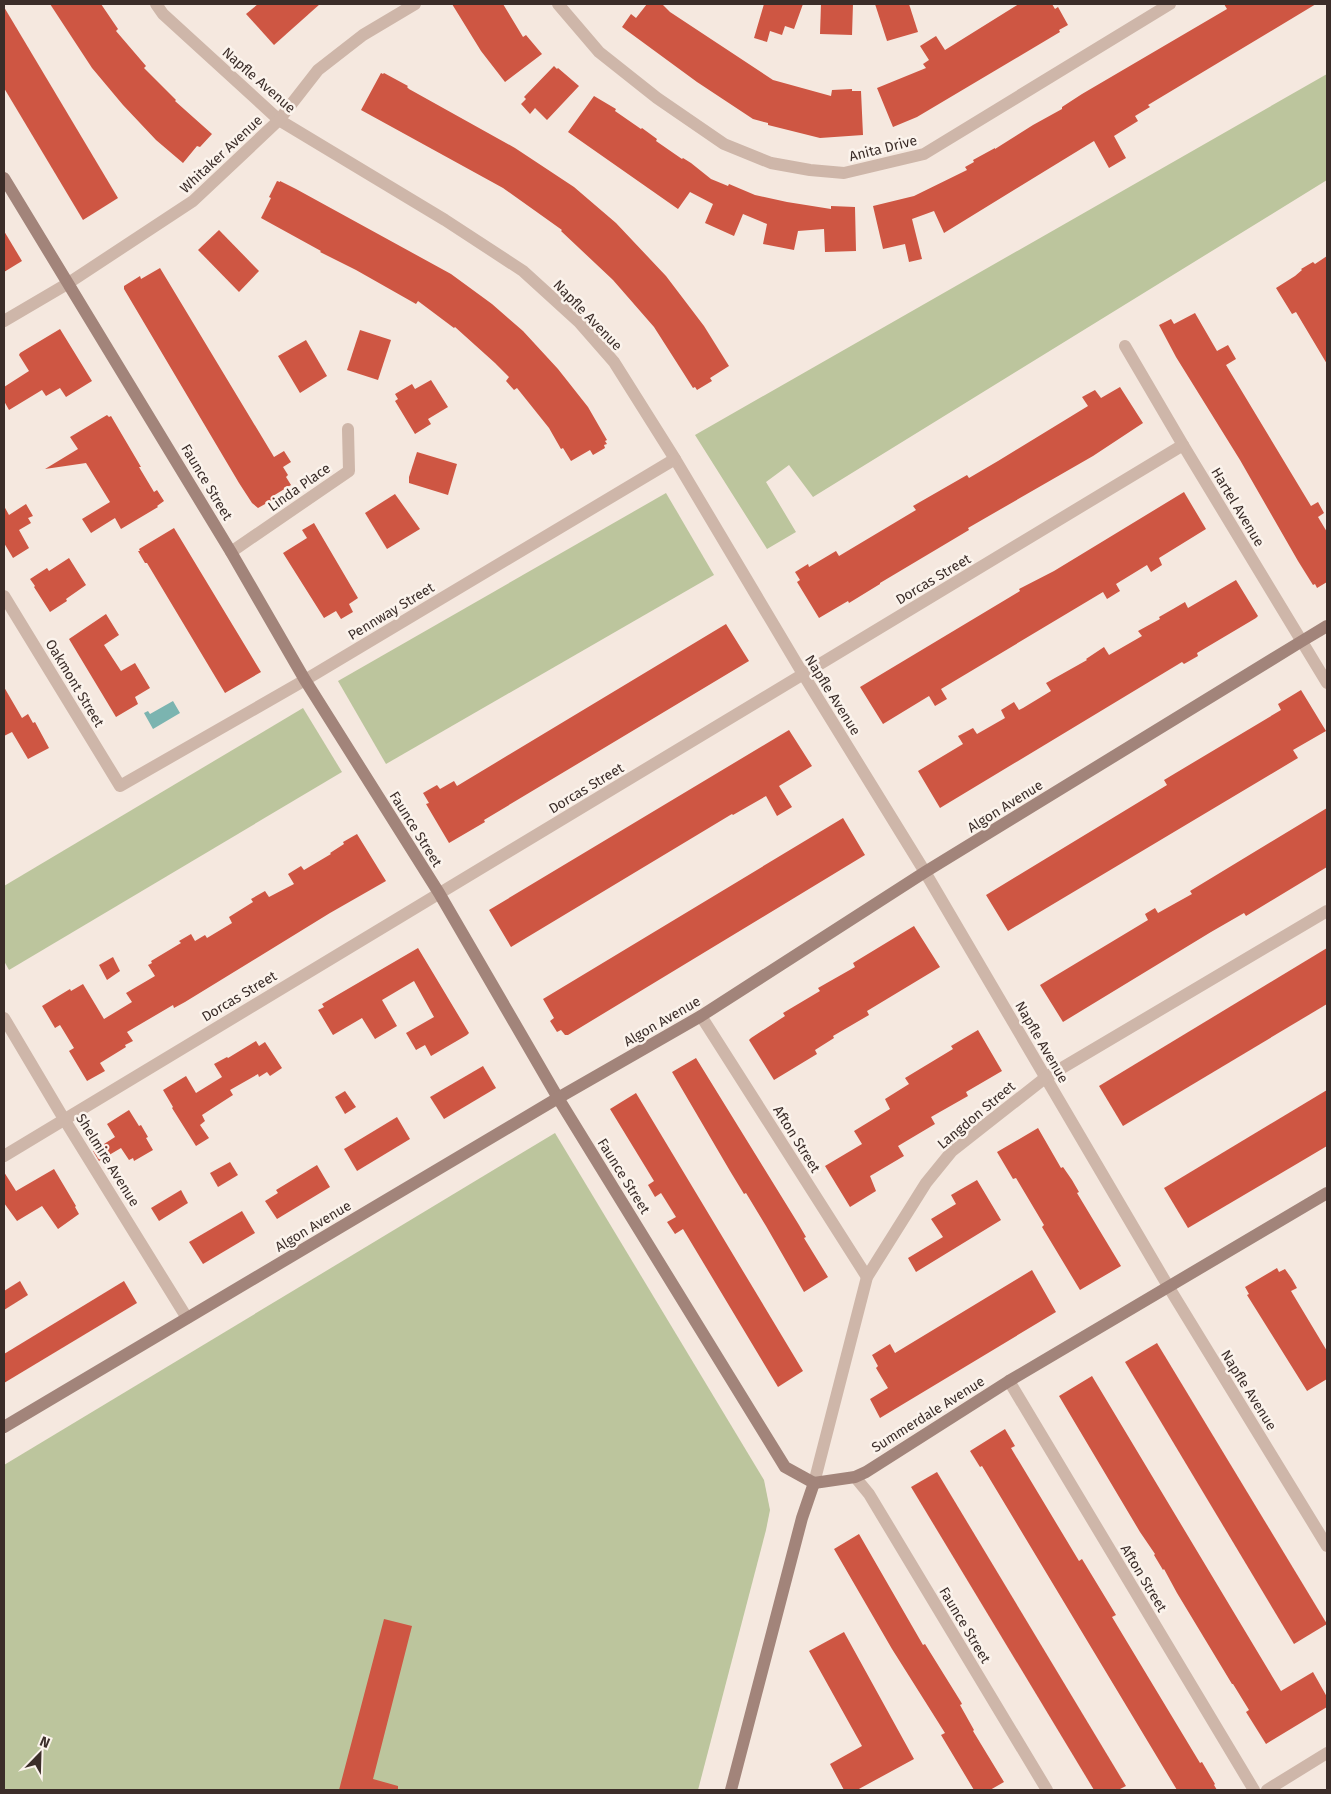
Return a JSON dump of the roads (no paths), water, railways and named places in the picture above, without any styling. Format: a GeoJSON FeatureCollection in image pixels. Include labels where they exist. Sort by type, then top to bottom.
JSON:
{"type":"FeatureCollection","features":[{"type":"Feature","properties":{"kind":"street","name":"Napfle Avenue"},"geometry":{"type":"LineString","coordinates":[[156,4],[163,14],[279,120],[445,220],[523,271],[579,322],[614,362],[675,459],[803,674],[925,872],[1168,1286],[1327,1546]]}},
{"type":"Feature","properties":{"kind":"street","name":"Whitaker Avenue"},"geometry":{"type":"LineString","coordinates":[[4,321],[67,284],[194,201],[279,120],[318,70],[362,35],[415,4]]}},
{"type":"Feature","properties":{"kind":"street","name":"Anita Drive"},"geometry":{"type":"LineString","coordinates":[[558,4],[599,52],[657,98],[724,144],[771,162],[810,170],[844,173],[924,154],[1170,4]]}},
{"type":"Feature","properties":{"kind":"street","name":"Faunce Street"},"geometry":{"type":"LineString","coordinates":[[4,178],[231,552],[306,680],[439,893],[558,1098],[784,1467],[814,1483]]}},
{"type":"Feature","properties":{"kind":"street","name":"Hartel Avenue"},"geometry":{"type":"LineString","coordinates":[[1126,346],[1183,445],[1327,683]]}},
{"type":"Feature","properties":{"kind":"street","name":"Linda Place"},"geometry":{"type":"LineString","coordinates":[[231,552],[348,471],[348,428]]}},
{"type":"Feature","properties":{"kind":"street","name":"Dorcas Street"},"geometry":{"type":"LineString","coordinates":[[4,1156],[1183,445]]}},
{"type":"Feature","properties":{"kind":"street","name":"Pennway Street"},"geometry":{"type":"LineString","coordinates":[[120,786],[306,680],[675,459]]}},
{"type":"Feature","properties":{"kind":"street","name":"Oakmont Street"},"geometry":{"type":"LineString","coordinates":[[4,596],[120,786]]}},
{"type":"Feature","properties":{"kind":"street","name":"Algon Avenue"},"geometry":{"type":"LineString","coordinates":[[4,1427],[558,1098],[701,1016],[925,872],[1327,626]]}},
{"type":"Feature","properties":{"kind":"street","name":"Langdon Street"},"geometry":{"type":"LineString","coordinates":[[814,1483],[867,1277],[926,1183],[952,1151],[1045,1078],[1327,911]]}},
{"type":"Feature","properties":{"kind":"street","name":"Afton Street"},"geometry":{"type":"LineString","coordinates":[[701,1016],[867,1277]]}},
{"type":"Feature","properties":{"kind":"street","name":"Shelmire Avenue"},"geometry":{"type":"LineString","coordinates":[[4,1018],[187,1318]]}},
{"type":"Feature","properties":{"kind":"street","name":"Summerdale Avenue"},"geometry":{"type":"LineString","coordinates":[[814,1483],[855,1477],[1009,1381],[1327,1192]]}},
{"type":"Feature","properties":{"kind":"street","name":"Afton Street"},"geometry":{"type":"LineString","coordinates":[[1009,1381],[1254,1790]]}},
{"type":"Feature","properties":{"kind":"street","name":"Faunce Street"},"geometry":{"type":"LineString","coordinates":[[855,1477],[869,1494],[1047,1790]]}},
{"type":"Feature","properties":{"kind":"street"},"geometry":{"type":"LineString","coordinates":[[731,1790],[802,1518],[814,1483]]}},
{"type":"Feature","properties":{"kind":"street"},"geometry":{"type":"LineString","coordinates":[[1267,1790],[1327,1753]]}},
{"type":"Feature","properties":{"kind":"water"},"geometry":{"type":"Polygon","coordinates":[[[173,701],[180,713],[153,729],[144,713],[148,711],[150,714],[173,701]]]}}]}
